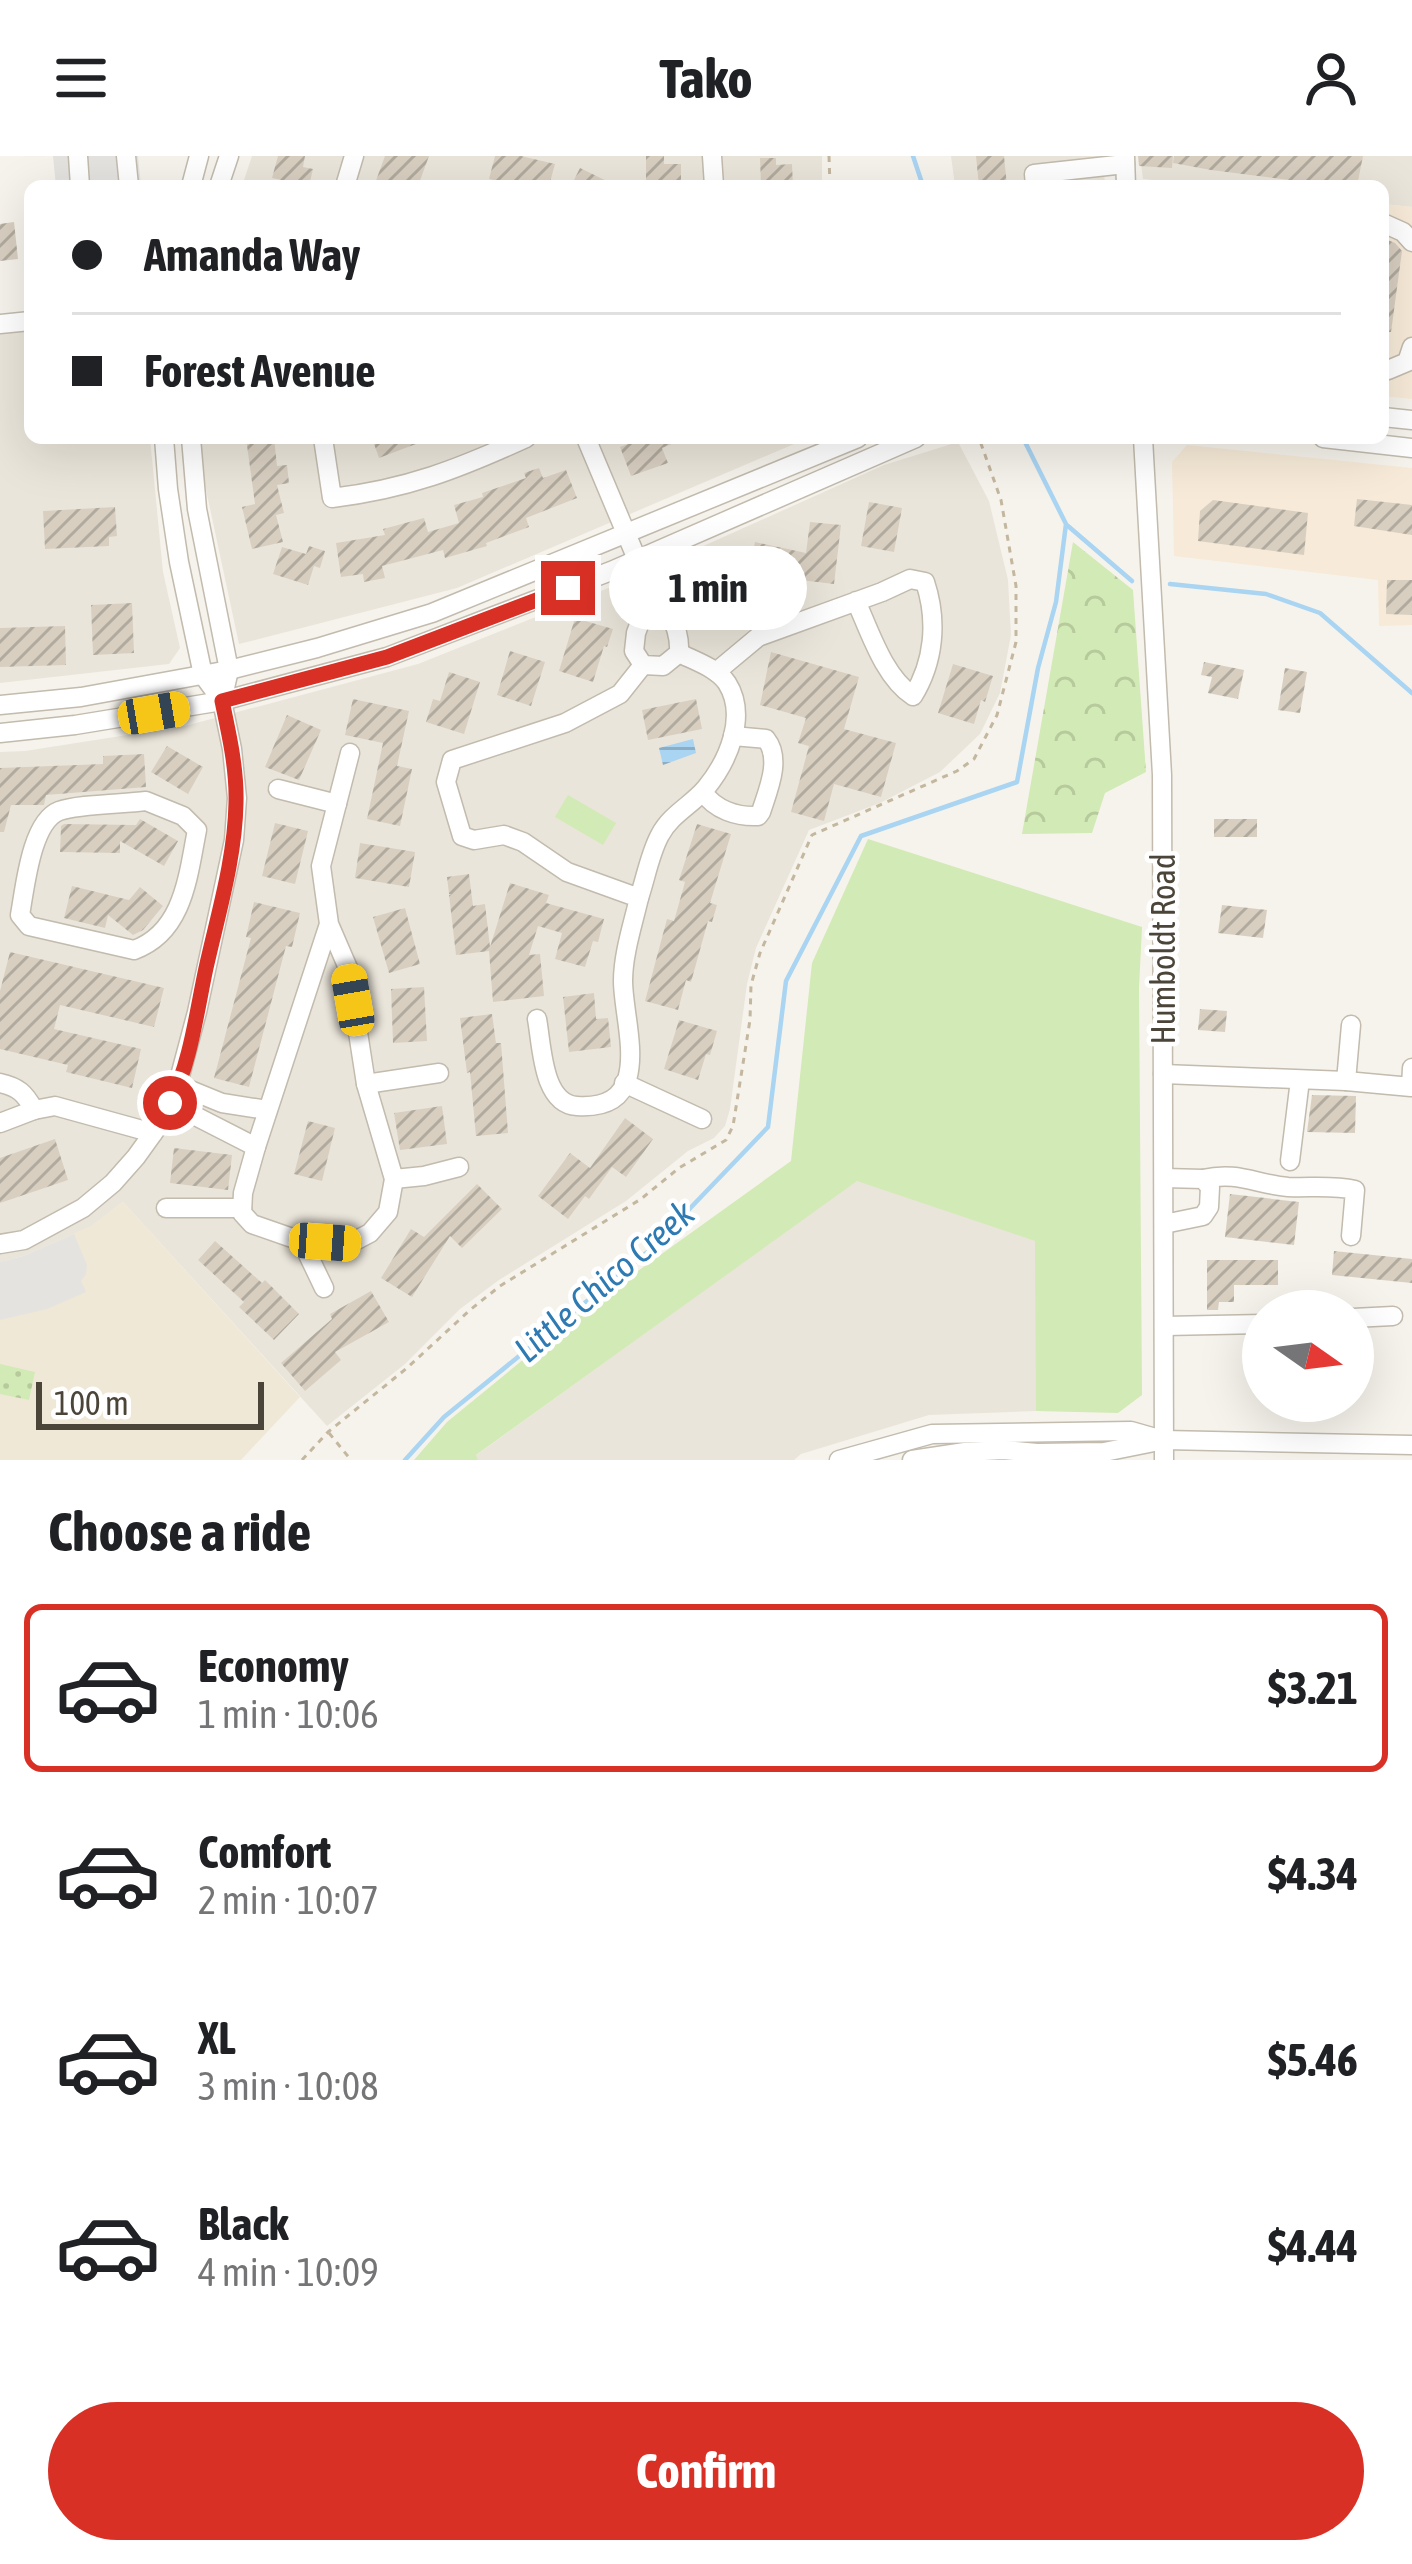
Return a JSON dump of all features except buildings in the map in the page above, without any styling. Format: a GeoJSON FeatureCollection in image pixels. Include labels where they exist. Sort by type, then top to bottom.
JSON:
{"type":"FeatureCollection","features":[{"type":"Feature","properties":{"kind":"street"},"geometry":{"type":"LineString","coordinates":[[1034,180],[1034,174],[1125,160]]}},
{"type":"Feature","properties":{"kind":"street"},"geometry":{"type":"LineString","coordinates":[[1389,370],[1407,362],[1412,347]]}},
{"type":"Feature","properties":{"kind":"street"},"geometry":{"type":"LineString","coordinates":[[0,1244],[24,1240],[83,1208],[112,1183],[153,1133],[174,1094],[234,840],[237,798],[232,749],[222,701],[203,675],[170,507],[165,444]]}},
{"type":"Feature","properties":{"kind":"street"},"geometry":{"type":"LineString","coordinates":[[191,444],[197,509],[229,670],[222,701]]}},
{"type":"Feature","properties":{"kind":"street"},"geometry":{"type":"LineString","coordinates":[[324,444],[332,498],[429,479],[512,444]]}},
{"type":"Feature","properties":{"kind":"street"},"geometry":{"type":"LineString","coordinates":[[589,444],[642,568],[666,604],[680,653]]}},
{"type":"Feature","properties":{"kind":"street"},"geometry":{"type":"LineString","coordinates":[[0,705],[81,697],[229,670],[432,614],[844,444]]}},
{"type":"Feature","properties":{"kind":"street"},"geometry":{"type":"LineString","coordinates":[[0,733],[222,701],[387,657],[642,568],[903,444]]}},
{"type":"Feature","properties":{"kind":"street","name":"Humboldt Road"},"geometry":{"type":"LineString","coordinates":[[1143,444],[1162,775],[1164,1450]]}},
{"type":"Feature","properties":{"kind":"street"},"geometry":{"type":"LineString","coordinates":[[1376,444],[1412,448]]}},
{"type":"Feature","properties":{"kind":"street"},"geometry":{"type":"LineString","coordinates":[[642,568],[646,606],[634,651],[643,665]]}},
{"type":"Feature","properties":{"kind":"street"},"geometry":{"type":"LineString","coordinates":[[716,672],[758,637],[910,579],[925,582],[933,640],[926,674],[913,696],[902,689],[883,658],[856,601]]}},
{"type":"Feature","properties":{"kind":"street"},"geometry":{"type":"LineString","coordinates":[[643,665],[663,666],[680,653]]}},
{"type":"Feature","properties":{"kind":"street"},"geometry":{"type":"LineString","coordinates":[[537,1019],[547,1076],[557,1098],[573,1107],[604,1103],[619,1093],[630,1067],[631,1036],[622,980],[639,898],[659,836],[723,765],[733,736],[735,706],[726,681],[680,653]]}},
{"type":"Feature","properties":{"kind":"street"},"geometry":{"type":"LineString","coordinates":[[639,898],[567,872],[504,835],[474,840],[462,836],[446,782],[452,760],[565,723],[620,694],[643,665]]}},
{"type":"Feature","properties":{"kind":"street"},"geometry":{"type":"LineString","coordinates":[[703,792],[723,810],[751,817],[761,812],[774,760],[772,746],[766,739],[733,736]]}},
{"type":"Feature","properties":{"kind":"street"},"geometry":{"type":"LineString","coordinates":[[329,925],[267,1110],[243,1193],[242,1213],[252,1224],[301,1240],[349,1244],[370,1233],[388,1212],[394,1179],[365,1084],[348,968],[329,925],[321,866],[350,753]]}},
{"type":"Feature","properties":{"kind":"street"},"geometry":{"type":"LineString","coordinates":[[278,789],[337,805]]}},
{"type":"Feature","properties":{"kind":"street"},"geometry":{"type":"LineString","coordinates":[[146,802],[183,815],[197,830],[186,882],[170,922],[151,944],[134,950],[29,926],[20,916],[32,853],[45,820],[61,810],[146,802]]}},
{"type":"Feature","properties":{"kind":"street"},"geometry":{"type":"LineString","coordinates":[[186,882],[223,892]]}},
{"type":"Feature","properties":{"kind":"street"},"geometry":{"type":"LineString","coordinates":[[180,905],[218,913]]}},
{"type":"Feature","properties":{"kind":"street"},"geometry":{"type":"LineString","coordinates":[[1346,1081],[1351,1025]]}},
{"type":"Feature","properties":{"kind":"street"},"geometry":{"type":"LineString","coordinates":[[1163,1074],[1411,1087],[1412,1068]]}},
{"type":"Feature","properties":{"kind":"street"},"geometry":{"type":"LineString","coordinates":[[365,1084],[439,1073]]}},
{"type":"Feature","properties":{"kind":"street"},"geometry":{"type":"LineString","coordinates":[[1290,1161],[1300,1080]]}},
{"type":"Feature","properties":{"kind":"street"},"geometry":{"type":"LineString","coordinates":[[0,1083],[15,1086],[34,1109]]}},
{"type":"Feature","properties":{"kind":"street"},"geometry":{"type":"LineString","coordinates":[[624,1083],[702,1119]]}},
{"type":"Feature","properties":{"kind":"street"},"geometry":{"type":"LineString","coordinates":[[174,1094],[267,1110]]}},
{"type":"Feature","properties":{"kind":"street"},"geometry":{"type":"LineString","coordinates":[[174,1094],[256,1147]]}},
{"type":"Feature","properties":{"kind":"street"},"geometry":{"type":"LineString","coordinates":[[0,1123],[55,1106],[153,1133]]}},
{"type":"Feature","properties":{"kind":"street"},"geometry":{"type":"LineString","coordinates":[[394,1179],[459,1167]]}},
{"type":"Feature","properties":{"kind":"street"},"geometry":{"type":"LineString","coordinates":[[1164,1178],[1225,1174],[1284,1186],[1355,1190],[1352,1236]]}},
{"type":"Feature","properties":{"kind":"street"},"geometry":{"type":"LineString","coordinates":[[1164,1224],[1204,1216],[1210,1187],[1203,1179]]}},
{"type":"Feature","properties":{"kind":"street"},"geometry":{"type":"LineString","coordinates":[[166,1208],[242,1208]]}},
{"type":"Feature","properties":{"kind":"street"},"geometry":{"type":"LineString","coordinates":[[301,1240],[324,1288]]}},
{"type":"Feature","properties":{"kind":"street"},"geometry":{"type":"LineString","coordinates":[[1374,1317],[1393,1316]]}},
{"type":"Feature","properties":{"kind":"street"},"geometry":{"type":"LineString","coordinates":[[1165,1326],[1242,1324]]}},
{"type":"Feature","properties":{"kind":"street"},"geometry":{"type":"LineString","coordinates":[[839,1460],[932,1434],[1131,1431],[1164,1450]]}},
{"type":"Feature","properties":{"kind":"street"},"geometry":{"type":"LineString","coordinates":[[912,1460],[1003,1450],[1412,1445]]}},
{"type":"Feature","properties":{"kind":"path"},"geometry":{"type":"LineString","coordinates":[[302,1460],[328,1432],[500,1286],[726,1140],[733,1126],[751,985],[760,953],[812,835],[974,760],[997,715],[1016,643],[1016,586],[1001,500],[981,444]]}},
{"type":"Feature","properties":{"kind":"path"},"geometry":{"type":"LineString","coordinates":[[328,1432],[352,1460]]}},
{"type":"Feature","properties":{"kind":"shaded area"},"geometry":{"type":"Polygon","coordinates":[[[53,156],[138,156],[140,180],[55,180],[53,156]]]}},
{"type":"Feature","properties":{"kind":"shaded area"},"geometry":{"type":"Polygon","coordinates":[[[252,156],[822,156],[822,180],[244,180],[252,156]]]}},
{"type":"Feature","properties":{"kind":"shaded area"},"geometry":{"type":"Polygon","coordinates":[[[951,156],[1103,156],[1105,180],[954,180],[951,156]]]}},
{"type":"Feature","properties":{"kind":"shaded area"},"geometry":{"type":"Polygon","coordinates":[[[1140,156],[1412,156],[1412,207],[1389,205],[1389,180],[1143,179],[1140,156]]]}},
{"type":"Feature","properties":{"kind":"shaded area"},"geometry":{"type":"Polygon","coordinates":[[[1389,205],[1412,207],[1412,399],[1389,397],[1389,205]]]}},
{"type":"Feature","properties":{"kind":"shaded area"},"geometry":{"type":"Polygon","coordinates":[[[24,327],[24,444],[151,444],[163,572],[180,648],[169,664],[0,683],[0,330],[24,327]]]}},
{"type":"Feature","properties":{"kind":"shaded area"},"geometry":{"type":"Polygon","coordinates":[[[202,444],[794,444],[457,588],[239,644],[202,471],[202,444]]]}},
{"type":"Feature","properties":{"kind":"shaded area"},"geometry":{"type":"Polygon","coordinates":[[[959,444],[989,501],[1008,580],[1011,635],[1000,693],[980,734],[940,772],[880,803],[809,830],[756,948],[730,1109],[725,1126],[714,1138],[688,1151],[626,1201],[460,1309],[405,1364],[327,1426],[123,1202],[92,1226],[0,1262],[0,752],[185,726],[418,664],[621,583],[884,465],[959,444]]]}},
{"type":"Feature","properties":{"kind":"shaded area"},"geometry":{"type":"Polygon","coordinates":[[[1187,445],[1412,468],[1412,625],[1379,626],[1378,580],[1174,556],[1172,462],[1187,445]]]}},
{"type":"Feature","properties":{"kind":"shaded area"},"geometry":{"type":"Polygon","coordinates":[[[857,1180],[1036,1241],[1036,1411],[929,1415],[794,1460],[478,1460],[475,1456],[857,1180]]]}},
{"type":"Feature","properties":{"kind":"shaded area"},"geometry":{"type":"Polygon","coordinates":[[[123,1202],[300,1397],[241,1460],[0,1460],[0,1262],[91,1226],[123,1202]]]}},
{"type":"Feature","properties":{"kind":"shaded area"},"geometry":{"type":"Polygon","coordinates":[[[74,1234],[87,1265],[81,1281],[86,1292],[47,1309],[0,1320],[0,1262],[74,1234]]]}},
{"type":"Feature","properties":{"kind":"green space"},"geometry":{"type":"Polygon","coordinates":[[[1073,542],[1133,590],[1146,772],[1105,793],[1092,833],[1022,834],[1073,542]]]}},
{"type":"Feature","properties":{"kind":"green space"},"geometry":{"type":"Polygon","coordinates":[[[568,795],[616,823],[603,845],[555,817],[568,795]]]}},
{"type":"Feature","properties":{"kind":"green space"},"geometry":{"type":"Polygon","coordinates":[[[868,839],[1142,927],[1142,1395],[1118,1413],[1036,1411],[1035,1241],[857,1181],[476,1455],[478,1460],[414,1460],[447,1422],[585,1309],[791,1161],[812,963],[868,839]]]}},
{"type":"Feature","properties":{"kind":"green space"},"geometry":{"type":"Polygon","coordinates":[[[0,1364],[35,1372],[29,1400],[0,1394],[0,1364]]]}},
{"type":"Feature","properties":{"kind":"water"},"geometry":{"type":"Polygon","coordinates":[[[693,739],[696,753],[663,765],[659,748],[693,739]]]}},
{"type":"Feature","properties":{"kind":"waterway","name":"Little Chico Creek"},"geometry":{"type":"LineString","coordinates":[[913,156],[921,180]]}},
{"type":"Feature","properties":{"kind":"waterway","name":"Little Chico Creek"},"geometry":{"type":"LineString","coordinates":[[405,1460],[444,1417],[650,1250],[768,1127],[786,981],[861,836],[1017,782],[1038,668],[1056,602],[1066,524],[1026,444]]}},
{"type":"Feature","properties":{"kind":"waterway"},"geometry":{"type":"LineString","coordinates":[[1068,526],[1132,581]]}},
{"type":"Feature","properties":{"kind":"waterway"},"geometry":{"type":"LineString","coordinates":[[1170,584],[1266,594],[1320,613],[1412,693]]}},
{"type":"Feature","properties":{"kind":"route"},"geometry":{"type":"LineString","coordinates":[[170,1103],[196,1012],[234,840],[237,798],[222,701],[387,657],[568,588]]}}]}
